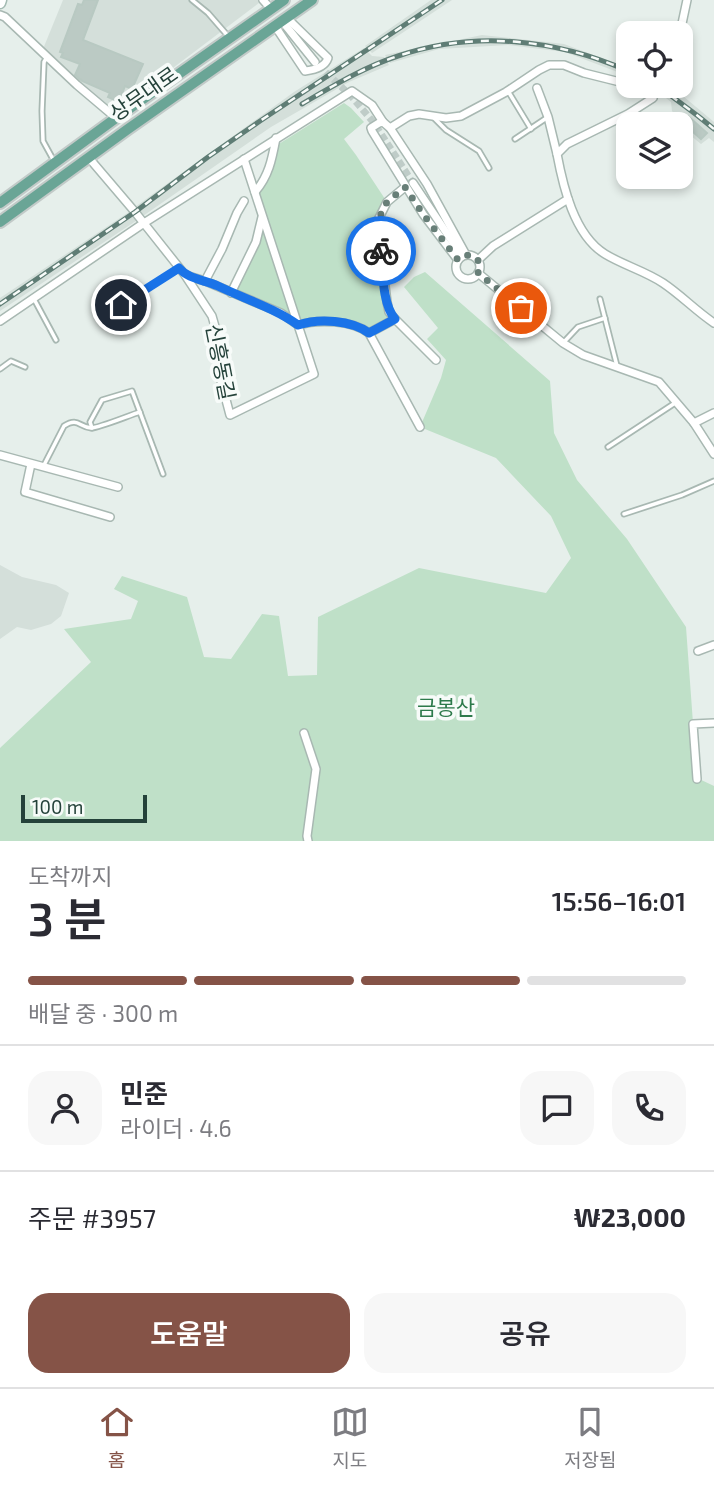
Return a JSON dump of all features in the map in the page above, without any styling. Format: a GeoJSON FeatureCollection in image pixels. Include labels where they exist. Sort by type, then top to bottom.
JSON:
{"type":"FeatureCollection","features":[{"type":"Feature","properties":{"kind":"main road","name":"상무대로"},"geometry":{"type":"LineString","coordinates":[[0,203],[230,38],[267,4],[284,0]]}},
{"type":"Feature","properties":{"kind":"main road","name":"상무대로"},"geometry":{"type":"LineString","coordinates":[[0,222],[312,0]]}},
{"type":"Feature","properties":{"kind":"street"},"geometry":{"type":"LineString","coordinates":[[683,21],[687,0]]}},
{"type":"Feature","properties":{"kind":"street"},"geometry":{"type":"LineString","coordinates":[[0,15],[116,118]]}},
{"type":"Feature","properties":{"kind":"street"},"geometry":{"type":"LineString","coordinates":[[281,21],[328,58],[326,63],[314,71],[305,71],[281,21]]}},
{"type":"Feature","properties":{"kind":"street"},"geometry":{"type":"LineString","coordinates":[[281,21],[315,62]]}},
{"type":"Feature","properties":{"kind":"street"},"geometry":{"type":"LineString","coordinates":[[390,128],[409,116],[419,114],[461,117],[549,65],[564,65],[616,81]]}},
{"type":"Feature","properties":{"kind":"street"},"geometry":{"type":"LineString","coordinates":[[537,88],[548,117],[568,199],[585,235],[605,254],[665,284],[714,323]]}},
{"type":"Feature","properties":{"kind":"street"},"geometry":{"type":"LineString","coordinates":[[0,321],[144,223],[352,91],[372,106],[390,128],[427,184],[462,257]]}},
{"type":"Feature","properties":{"kind":"street"},"geometry":{"type":"LineString","coordinates":[[557,153],[566,144],[628,114],[653,98]]}},
{"type":"Feature","properties":{"kind":"street"},"geometry":{"type":"LineString","coordinates":[[383,122],[371,128],[372,131],[409,185],[423,214],[462,257]]}},
{"type":"Feature","properties":{"kind":"street"},"geometry":{"type":"LineString","coordinates":[[255,192],[264,181],[272,162],[276,138]]}},
{"type":"Feature","properties":{"kind":"street","name":"신흥동길"},"geometry":{"type":"LineString","coordinates":[[89,158],[144,223],[209,311],[214,323],[219,373],[230,415],[314,374],[298,325]]}},
{"type":"Feature","properties":{"kind":"street"},"geometry":{"type":"LineString","coordinates":[[244,159],[298,325]]}},
{"type":"Feature","properties":{"kind":"street"},"geometry":{"type":"LineString","coordinates":[[409,185],[387,202],[377,222],[387,302],[389,312],[436,360]]}},
{"type":"Feature","properties":{"kind":"street"},"geometry":{"type":"LineString","coordinates":[[478,260],[493,246],[568,199]]}},
{"type":"Feature","properties":{"kind":"street"},"geometry":{"type":"LineString","coordinates":[[205,281],[244,201]]}},
{"type":"Feature","properties":{"kind":"street"},"geometry":{"type":"LineString","coordinates":[[231,293],[256,242],[262,216]]}},
{"type":"Feature","properties":{"kind":"street"},"geometry":{"type":"LineString","coordinates":[[472,255],[478,260],[481,268],[471,278],[460,275],[457,268],[462,257],[472,255]]}},
{"type":"Feature","properties":{"kind":"street"},"geometry":{"type":"LineString","coordinates":[[182,272],[281,313],[298,325]]}},
{"type":"Feature","properties":{"kind":"street"},"geometry":{"type":"LineString","coordinates":[[478,273],[564,343],[583,355],[659,382],[694,423],[714,454]]}},
{"type":"Feature","properties":{"kind":"street"},"geometry":{"type":"LineString","coordinates":[[369,333],[395,319]]}},
{"type":"Feature","properties":{"kind":"street"},"geometry":{"type":"LineString","coordinates":[[298,325],[328,321],[361,327],[369,333],[421,427]]}},
{"type":"Feature","properties":{"kind":"street"},"geometry":{"type":"LineString","coordinates":[[694,423],[714,414]]}},
{"type":"Feature","properties":{"kind":"street"},"geometry":{"type":"LineString","coordinates":[[0,455],[118,487]]}},
{"type":"Feature","properties":{"kind":"street"},"geometry":{"type":"LineString","coordinates":[[31,464],[25,492],[110,517]]}},
{"type":"Feature","properties":{"kind":"street"},"geometry":{"type":"LineString","coordinates":[[698,651],[714,645]]}},
{"type":"Feature","properties":{"kind":"street"},"geometry":{"type":"LineString","coordinates":[[697,779],[693,724],[714,723]]}},
{"type":"Feature","properties":{"kind":"street"},"geometry":{"type":"LineString","coordinates":[[304,733],[316,769],[308,841]]}},
{"type":"Feature","properties":{"kind":"lane"},"geometry":{"type":"LineString","coordinates":[[191,0],[208,13],[230,38]]}},
{"type":"Feature","properties":{"kind":"lane"},"geometry":{"type":"LineString","coordinates":[[47,57],[44,62],[43,141],[55,163]]}},
{"type":"Feature","properties":{"kind":"lane"},"geometry":{"type":"LineString","coordinates":[[508,91],[531,129]]}},
{"type":"Feature","properties":{"kind":"lane"},"geometry":{"type":"LineString","coordinates":[[433,116],[446,130],[479,151],[489,168]]}},
{"type":"Feature","properties":{"kind":"lane"},"geometry":{"type":"LineString","coordinates":[[515,139],[548,117]]}},
{"type":"Feature","properties":{"kind":"lane"},"geometry":{"type":"LineString","coordinates":[[100,319],[182,272]]}},
{"type":"Feature","properties":{"kind":"lane"},"geometry":{"type":"LineString","coordinates":[[33,298],[56,340]]}},
{"type":"Feature","properties":{"kind":"lane"},"geometry":{"type":"LineString","coordinates":[[600,299],[617,366]]}},
{"type":"Feature","properties":{"kind":"lane"},"geometry":{"type":"LineString","coordinates":[[564,343],[578,327],[605,318]]}},
{"type":"Feature","properties":{"kind":"lane"},"geometry":{"type":"LineString","coordinates":[[0,369],[11,361],[25,367]]}},
{"type":"Feature","properties":{"kind":"lane"},"geometry":{"type":"LineString","coordinates":[[92,428],[90,422],[102,400],[132,391],[163,474]]}},
{"type":"Feature","properties":{"kind":"lane"},"geometry":{"type":"LineString","coordinates":[[608,447],[677,401]]}},
{"type":"Feature","properties":{"kind":"lane"},"geometry":{"type":"LineString","coordinates":[[43,467],[64,426],[75,422],[92,428],[140,412]]}},
{"type":"Feature","properties":{"kind":"lane"},"geometry":{"type":"LineString","coordinates":[[624,514],[714,481]]}},
{"type":"Feature","properties":{"kind":"shaded area"},"geometry":{"type":"Polygon","coordinates":[[[63,0],[263,0],[112,114],[43,49],[63,0]]]}},
{"type":"Feature","properties":{"kind":"shaded area"},"geometry":{"type":"Polygon","coordinates":[[[431,0],[452,0],[372,53],[365,46],[431,0]]]}},
{"type":"Feature","properties":{"kind":"shaded area"},"geometry":{"type":"Polygon","coordinates":[[[482,35],[564,44],[616,64],[616,71],[565,52],[508,45],[439,49],[390,63],[385,55],[482,35]]]}},
{"type":"Feature","properties":{"kind":"shaded area"},"geometry":{"type":"Polygon","coordinates":[[[364,48],[372,56],[384,57],[389,65],[349,82],[271,127],[143,216],[135,207],[294,92],[364,48]]]}},
{"type":"Feature","properties":{"kind":"shaded area"},"geometry":{"type":"Polygon","coordinates":[[[666,98],[685,98],[714,122],[714,142],[709,138],[701,144],[693,137],[693,112],[673,112],[671,102],[666,98]]]}},
{"type":"Feature","properties":{"kind":"shaded area"},"geometry":{"type":"Polygon","coordinates":[[[135,208],[142,217],[0,311],[0,298],[135,208]]]}},
{"type":"Feature","properties":{"kind":"shaded area"},"geometry":{"type":"Polygon","coordinates":[[[0,565],[22,577],[56,585],[69,593],[61,616],[51,624],[31,630],[17,627],[0,639],[0,565]]]}},
{"type":"Feature","properties":{"kind":"green space"},"geometry":{"type":"Polygon","coordinates":[[[344,103],[364,122],[344,139],[387,202],[377,222],[387,302],[395,319],[369,333],[328,321],[298,325],[281,313],[231,293],[246,263],[262,216],[255,192],[264,181],[274,147],[344,103]]]}},
{"type":"Feature","properties":{"kind":"green space","name":"금봉산"},"geometry":{"type":"Polygon","coordinates":[[[425,272],[550,381],[554,433],[577,480],[627,539],[686,627],[697,778],[714,786],[714,841],[0,841],[0,748],[91,662],[64,629],[131,619],[138,601],[114,589],[122,576],[187,597],[204,657],[231,659],[262,614],[279,616],[288,676],[317,675],[318,617],[419,568],[546,593],[571,558],[551,516],[496,458],[420,427],[446,360],[427,339],[438,328],[404,287],[414,277],[425,272]]]}},
{"type":"Feature","properties":{"kind":"building"},"geometry":{"type":"Polygon","coordinates":[[[84,0],[98,0],[83,40],[143,64],[132,89],[125,86],[119,102],[108,97],[110,93],[82,81],[75,75],[80,64],[61,57],[63,53],[60,52],[78,4],[82,5],[84,0]]]}},
{"type":"Feature","properties":{"kind":"building"},"geometry":{"type":"Polygon","coordinates":[[[693,120],[707,133],[701,139],[693,132],[693,120]]]}},
{"type":"Feature","properties":{"kind":"tunnel"},"geometry":{"type":"LineString","coordinates":[[318,65],[351,96],[374,123],[413,183]]}},
{"type":"Feature","properties":{"kind":"railway"},"geometry":{"type":"LineString","coordinates":[[0,304],[135,212],[260,121],[442,0]]}},
{"type":"Feature","properties":{"kind":"railway"},"geometry":{"type":"LineString","coordinates":[[302,104],[385,60],[456,43],[486,41],[544,45],[616,66]]}},
{"type":"Feature","properties":{"kind":"railway"},"geometry":{"type":"LineString","coordinates":[[674,98],[714,129]]}},
{"type":"Feature","properties":{"kind":"way so far"},"geometry":{"type":"LineString","coordinates":[[381,251],[377,222],[387,202],[405,187],[458,260],[466,255],[476,257],[481,268],[478,273],[521,308]]}},
{"type":"Feature","properties":{"kind":"route"},"geometry":{"type":"LineString","coordinates":[[121,305],[179,268],[185,275],[281,313],[298,325],[328,321],[361,327],[369,333],[395,319],[389,312],[381,251]]}}]}
